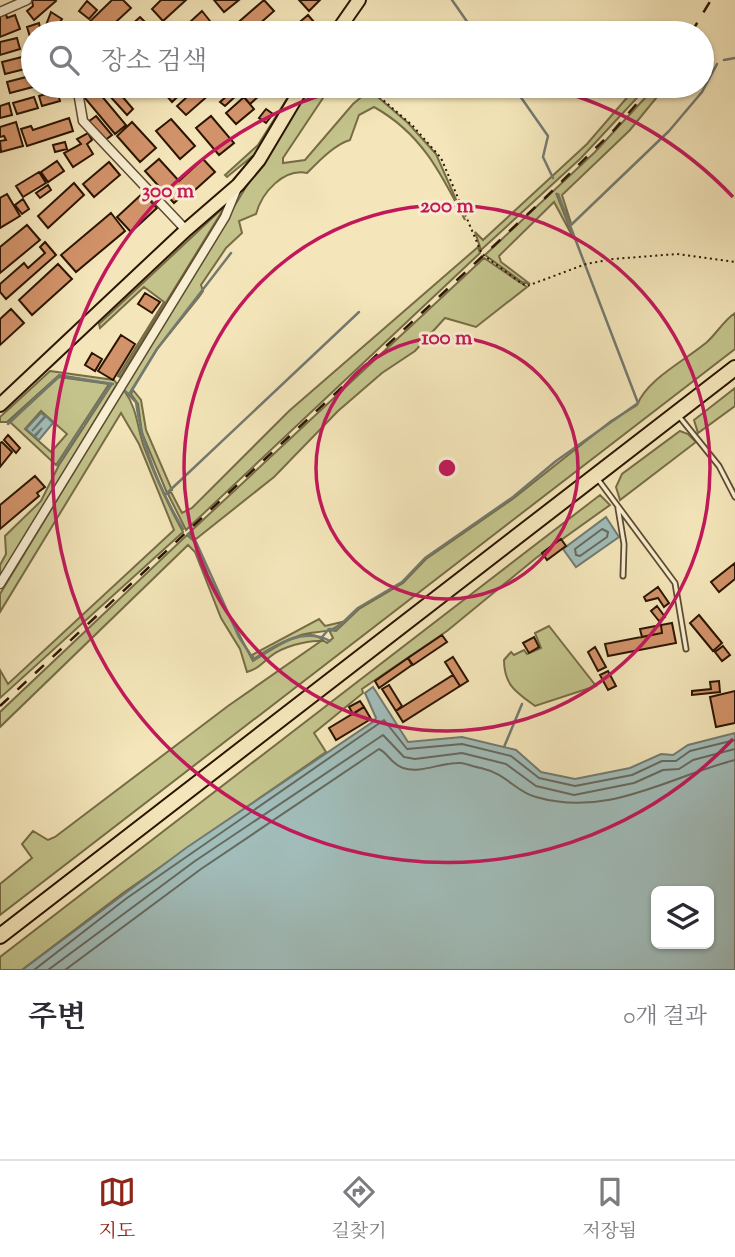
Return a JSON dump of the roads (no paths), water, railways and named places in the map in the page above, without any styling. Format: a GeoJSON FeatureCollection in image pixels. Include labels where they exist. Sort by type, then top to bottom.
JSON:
{"type":"FeatureCollection","features":[{"type":"Feature","properties":{"kind":"highway"},"geometry":{"type":"LineString","coordinates":[[0,936],[735,368]]}},
{"type":"Feature","properties":{"kind":"main road"},"geometry":{"type":"LineString","coordinates":[[344,21],[359,0]]}},
{"type":"Feature","properties":{"kind":"main road"},"geometry":{"type":"LineString","coordinates":[[1,403],[186,230],[238,186],[259,160],[296,98]]}},
{"type":"Feature","properties":{"kind":"street"},"geometry":{"type":"LineString","coordinates":[[0,12],[27,0]]}},
{"type":"Feature","properties":{"kind":"street"},"geometry":{"type":"LineString","coordinates":[[79,98],[83,121],[186,230]]}},
{"type":"Feature","properties":{"kind":"street"},"geometry":{"type":"LineString","coordinates":[[0,584],[225,218],[238,186]]}},
{"type":"Feature","properties":{"kind":"lane"},"geometry":{"type":"LineString","coordinates":[[676,414],[719,466],[735,497]]}},
{"type":"Feature","properties":{"kind":"lane"},"geometry":{"type":"LineString","coordinates":[[596,477],[676,583],[686,649]]}},
{"type":"Feature","properties":{"kind":"lane"},"geometry":{"type":"LineString","coordinates":[[617,506],[624,544],[622,576]]}},
{"type":"Feature","properties":{"kind":"water"},"geometry":{"type":"Polygon","coordinates":[[[41,413],[45,416],[32,431],[46,416],[53,423],[39,440],[35,437],[42,428],[34,436],[26,429],[41,413]]]}},
{"type":"Feature","properties":{"kind":"water"},"geometry":{"type":"Polygon","coordinates":[[[606,517],[619,537],[576,567],[563,549],[606,517]]]}},
{"type":"Feature","properties":{"kind":"water"},"geometry":{"type":"Polygon","coordinates":[[[373,687],[408,742],[462,737],[516,750],[541,772],[575,779],[630,768],[661,754],[673,755],[688,745],[735,733],[735,970],[22,970],[186,848],[376,718],[365,693],[373,687]]]}},
{"type":"Feature","properties":{"kind":"waterway"},"geometry":{"type":"LineString","coordinates":[[452,0],[467,21]]}},
{"type":"Feature","properties":{"kind":"waterway"},"geometry":{"type":"LineString","coordinates":[[724,60],[735,58]]}},
{"type":"Feature","properties":{"kind":"waterway"},"geometry":{"type":"LineString","coordinates":[[714,70],[717,64]]}},
{"type":"Feature","properties":{"kind":"waterway"},"geometry":{"type":"LineString","coordinates":[[521,98],[548,136],[543,157],[553,178]]}},
{"type":"Feature","properties":{"kind":"waterway"},"geometry":{"type":"LineString","coordinates":[[571,225],[669,131],[697,98]]}},
{"type":"Feature","properties":{"kind":"waterway"},"geometry":{"type":"LineString","coordinates":[[322,637],[329,629],[335,630],[358,608],[402,582],[425,558],[513,497],[556,461],[638,403],[558,194]]}},
{"type":"Feature","properties":{"kind":"waterway"},"geometry":{"type":"LineString","coordinates":[[129,395],[157,349],[231,253]]}},
{"type":"Feature","properties":{"kind":"waterway"},"geometry":{"type":"LineString","coordinates":[[166,494],[359,312]]}},
{"type":"Feature","properties":{"kind":"waterway"},"geometry":{"type":"LineString","coordinates":[[8,424],[59,376],[113,384]]}},
{"type":"Feature","properties":{"kind":"waterway"},"geometry":{"type":"LineString","coordinates":[[84,424],[111,384]]}},
{"type":"Feature","properties":{"kind":"waterway"},"geometry":{"type":"LineString","coordinates":[[125,391],[136,402],[153,468],[183,529]]}},
{"type":"Feature","properties":{"kind":"waterway"},"geometry":{"type":"LineString","coordinates":[[57,465],[82,427]]}},
{"type":"Feature","properties":{"kind":"waterway"},"geometry":{"type":"LineString","coordinates":[[188,534],[196,542],[239,637],[254,660],[291,639],[310,636],[330,641]]}},
{"type":"Feature","properties":{"kind":"waterway"},"geometry":{"type":"LineString","coordinates":[[504,747],[522,704]]}},
{"type":"Feature","properties":{"kind":"railway"},"geometry":{"type":"LineString","coordinates":[[698,21],[711,0]]}},
{"type":"Feature","properties":{"kind":"railway"},"geometry":{"type":"LineString","coordinates":[[0,706],[545,198],[614,130],[642,98]]}}]}
